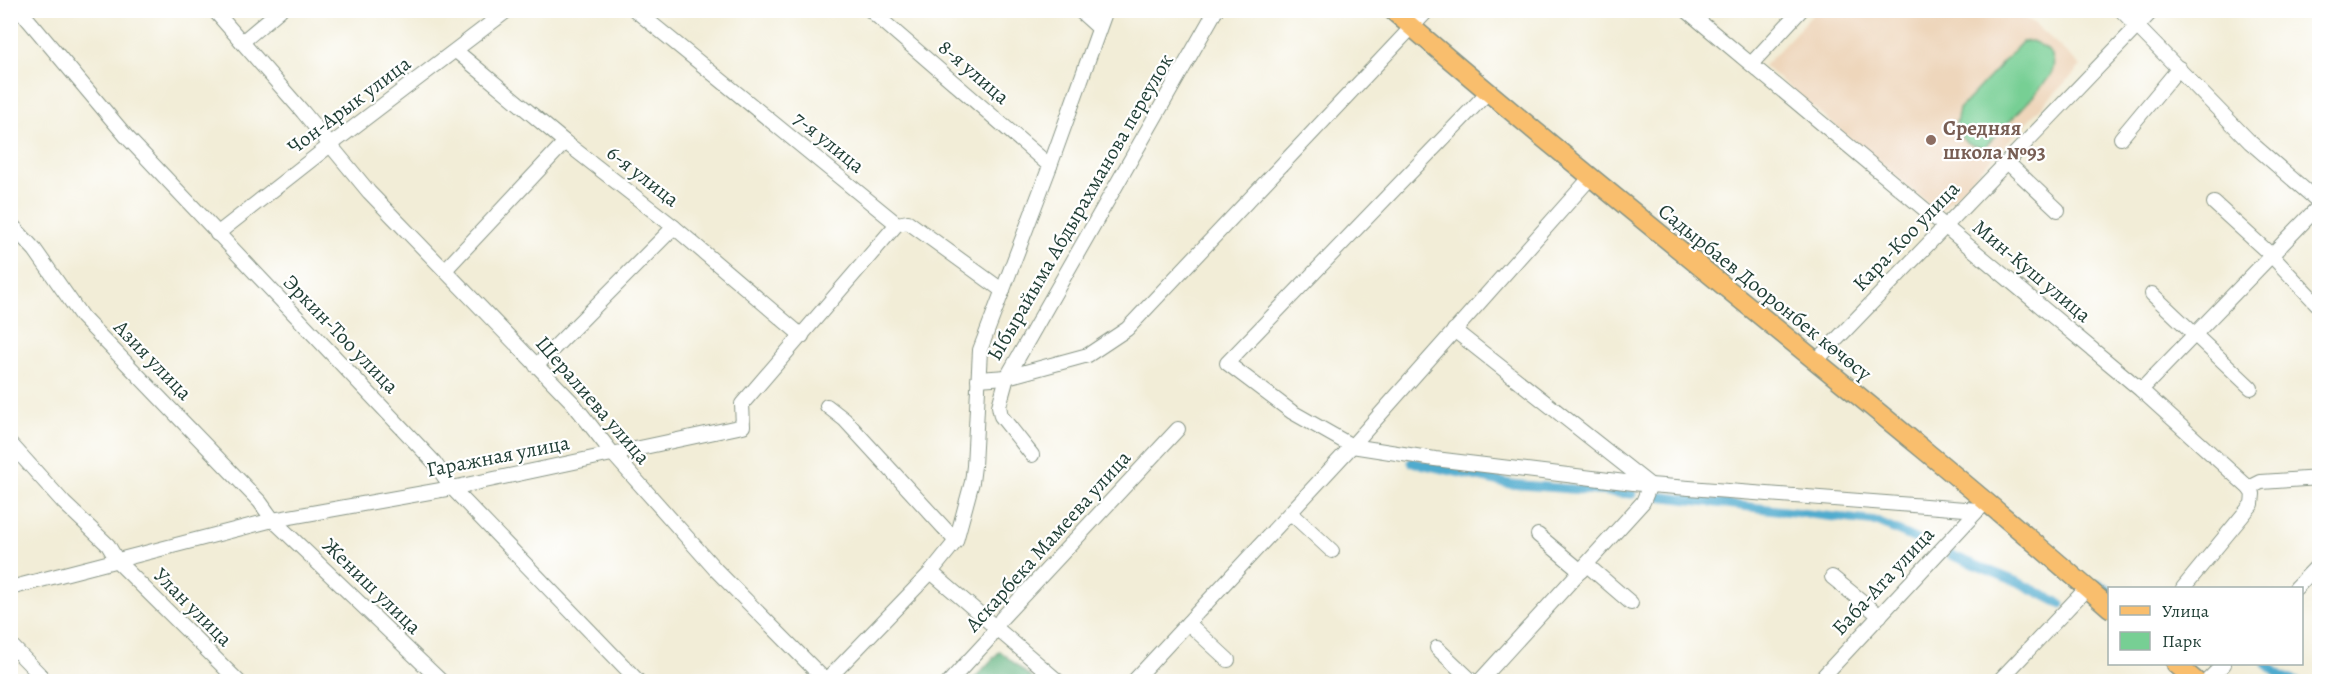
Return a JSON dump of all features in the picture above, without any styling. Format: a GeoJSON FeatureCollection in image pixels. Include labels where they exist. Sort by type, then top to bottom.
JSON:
{"type":"FeatureCollection","features":[{"type":"Feature","properties":{"kind":"main road","name":"Садырбаев Дооронбек көчөсү"},"geometry":{"type":"LineString","coordinates":[[1392,10],[1590,178],[1815,362],[1982,506],[2108,607]]}},
{"type":"Feature","properties":{"kind":"main road"},"geometry":{"type":"LineString","coordinates":[[2178,665],[2197,681]]}},
{"type":"Feature","properties":{"kind":"street","name":"Эркин-Тоо улица"},"geometry":{"type":"LineString","coordinates":[[20,10],[126,136],[434,462],[452,488],[639,681]]}},
{"type":"Feature","properties":{"kind":"street","name":"Шералиева улица"},"geometry":{"type":"LineString","coordinates":[[214,10],[369,192],[572,402],[613,454],[716,570],[825,681]]}},
{"type":"Feature","properties":{"kind":"street"},"geometry":{"type":"LineString","coordinates":[[242,42],[280,10]]}},
{"type":"Feature","properties":{"kind":"street","name":"Чон-Арык улица"},"geometry":{"type":"LineString","coordinates":[[217,234],[508,10]]}},
{"type":"Feature","properties":{"kind":"street","name":"7-я улица"},"geometry":{"type":"LineString","coordinates":[[634,10],[897,224],[908,222],[1003,291]]}},
{"type":"Feature","properties":{"kind":"street","name":"8-я улица"},"geometry":{"type":"LineString","coordinates":[[870,10],[1050,166]]}},
{"type":"Feature","properties":{"kind":"street"},"geometry":{"type":"LineString","coordinates":[[1079,10],[1099,28]]}},
{"type":"Feature","properties":{"kind":"street"},"geometry":{"type":"LineString","coordinates":[[825,681],[931,572],[956,541],[972,482],[980,350],[1106,10]]}},
{"type":"Feature","properties":{"kind":"street","name":"Ыбырайыма Абдырахманова переулок"},"geometry":{"type":"LineString","coordinates":[[1032,455],[1000,416],[999,406],[1007,377],[1216,10]]}},
{"type":"Feature","properties":{"kind":"street"},"geometry":{"type":"LineString","coordinates":[[978,379],[1007,377],[1088,355],[1127,329],[1428,10]]}},
{"type":"Feature","properties":{"kind":"street","name":"Мин-Куш улица"},"geometry":{"type":"LineString","coordinates":[[1686,10],[2141,390],[2249,488]]}},
{"type":"Feature","properties":{"kind":"street"},"geometry":{"type":"LineString","coordinates":[[1752,63],[1801,10]]}},
{"type":"Feature","properties":{"kind":"street"},"geometry":{"type":"LineString","coordinates":[[2121,10],[2250,142],[2319,204],[2272,256],[2141,390]]}},
{"type":"Feature","properties":{"kind":"street","name":"Кара-Коо улица"},"geometry":{"type":"LineString","coordinates":[[1815,362],[2153,10]]}},
{"type":"Feature","properties":{"kind":"street","name":"6-я улица"},"geometry":{"type":"LineString","coordinates":[[456,51],[565,142],[674,227],[802,336]]}},
{"type":"Feature","properties":{"kind":"street"},"geometry":{"type":"LineString","coordinates":[[2121,138],[2179,68]]}},
{"type":"Feature","properties":{"kind":"street"},"geometry":{"type":"LineString","coordinates":[[1488,92],[1227,363],[1292,412],[1352,446],[1435,459],[1650,485],[1982,506]]}},
{"type":"Feature","properties":{"kind":"street"},"geometry":{"type":"LineString","coordinates":[[445,270],[565,142]]}},
{"type":"Feature","properties":{"kind":"street"},"geometry":{"type":"LineString","coordinates":[[2007,162],[2058,210]]}},
{"type":"Feature","properties":{"kind":"street"},"geometry":{"type":"LineString","coordinates":[[1133,681],[1352,446],[1590,178]]}},
{"type":"Feature","properties":{"kind":"street"},"geometry":{"type":"LineString","coordinates":[[2214,203],[2272,256],[2319,307]]}},
{"type":"Feature","properties":{"kind":"street","name":"Азия улица"},"geometry":{"type":"LineString","coordinates":[[10,223],[35,250],[82,317],[260,502],[273,520]]}},
{"type":"Feature","properties":{"kind":"street","name":"Гаражная улица"},"geometry":{"type":"LineString","coordinates":[[10,588],[118,562],[273,520],[452,488],[743,426],[742,404],[897,224]]}},
{"type":"Feature","properties":{"kind":"street"},"geometry":{"type":"LineString","coordinates":[[536,366],[674,227]]}},
{"type":"Feature","properties":{"kind":"street"},"geometry":{"type":"LineString","coordinates":[[2152,294],[2251,388]]}},
{"type":"Feature","properties":{"kind":"street"},"geometry":{"type":"LineString","coordinates":[[1454,330],[1650,485]]}},
{"type":"Feature","properties":{"kind":"street"},"geometry":{"type":"LineString","coordinates":[[827,406],[845,420],[956,541]]}},
{"type":"Feature","properties":{"kind":"street","name":"Аскарбека Мамеева улица"},"geometry":{"type":"LineString","coordinates":[[949,681],[1002,618],[1178,429]]}},
{"type":"Feature","properties":{"kind":"street","name":"Улан улица"},"geometry":{"type":"LineString","coordinates":[[10,443],[64,503],[108,545],[118,562],[239,681]]}},
{"type":"Feature","properties":{"kind":"street"},"geometry":{"type":"LineString","coordinates":[[2185,587],[2253,504],[2253,494],[2249,488],[2261,482],[2319,478]]}},
{"type":"Feature","properties":{"kind":"street"},"geometry":{"type":"LineString","coordinates":[[1437,648],[1479,681],[1643,502],[1650,485]]}},
{"type":"Feature","properties":{"kind":"street","name":"Баба-Ата улица"},"geometry":{"type":"LineString","coordinates":[[1818,681],[1982,506]]}},
{"type":"Feature","properties":{"kind":"street"},"geometry":{"type":"LineString","coordinates":[[1291,513],[1332,551]]}},
{"type":"Feature","properties":{"kind":"street","name":"Жениш улица"},"geometry":{"type":"LineString","coordinates":[[273,520],[442,681]]}},
{"type":"Feature","properties":{"kind":"street"},"geometry":{"type":"LineString","coordinates":[[1538,535],[1631,603]]}},
{"type":"Feature","properties":{"kind":"street"},"geometry":{"type":"LineString","coordinates":[[2297,587],[2319,563]]}},
{"type":"Feature","properties":{"kind":"street"},"geometry":{"type":"LineString","coordinates":[[931,572],[995,629],[1059,681]]}},
{"type":"Feature","properties":{"kind":"street"},"geometry":{"type":"LineString","coordinates":[[1832,577],[1880,616]]}},
{"type":"Feature","properties":{"kind":"street"},"geometry":{"type":"LineString","coordinates":[[1998,681],[2087,588]]}},
{"type":"Feature","properties":{"kind":"street"},"geometry":{"type":"LineString","coordinates":[[1188,623],[1228,660]]}},
{"type":"Feature","properties":{"kind":"street"},"geometry":{"type":"LineString","coordinates":[[10,644],[47,681]]}},
{"type":"Feature","properties":{"kind":"street"},"geometry":{"type":"LineString","coordinates":[[2206,681],[2222,665]]}},
{"type":"Feature","properties":{"kind":"shaded area","name":"Средняя школа №93"},"geometry":{"type":"Polygon","coordinates":[[[2010,10],[2034,23],[2081,66],[1939,213],[1764,66],[1816,11],[2010,10]]]}},
{"type":"Feature","properties":{"kind":"green space"},"geometry":{"type":"Polygon","coordinates":[[[2032,41],[2050,52],[2053,61],[2052,72],[2032,98],[1985,147],[1967,142],[1955,128],[1959,109],[2022,42],[2032,41]]]}},
{"type":"Feature","properties":{"kind":"green space"},"geometry":{"type":"Polygon","coordinates":[[[1000,651],[1035,681],[972,681],[1000,651]]]}},
{"type":"Feature","properties":{"kind":"waterway"},"geometry":{"type":"LineString","coordinates":[[1412,462],[1510,484],[1632,494]]}},
{"type":"Feature","properties":{"kind":"waterway"},"geometry":{"type":"LineString","coordinates":[[1649,495],[1877,522],[1922,542]]}},
{"type":"Feature","properties":{"kind":"waterway"},"geometry":{"type":"LineString","coordinates":[[1951,555],[2020,583],[2061,604]]}},
{"type":"Feature","properties":{"kind":"waterway"},"geometry":{"type":"LineString","coordinates":[[2098,584],[2108,590]]}},
{"type":"Feature","properties":{"kind":"waterway"},"geometry":{"type":"LineString","coordinates":[[2267,665],[2281,676],[2297,682]]}},
{"type":"Feature","properties":{"kind":"place","name":"Средняя школа №93"},"geometry":{"type":"Point","coordinates":[1931,140]}}]}
